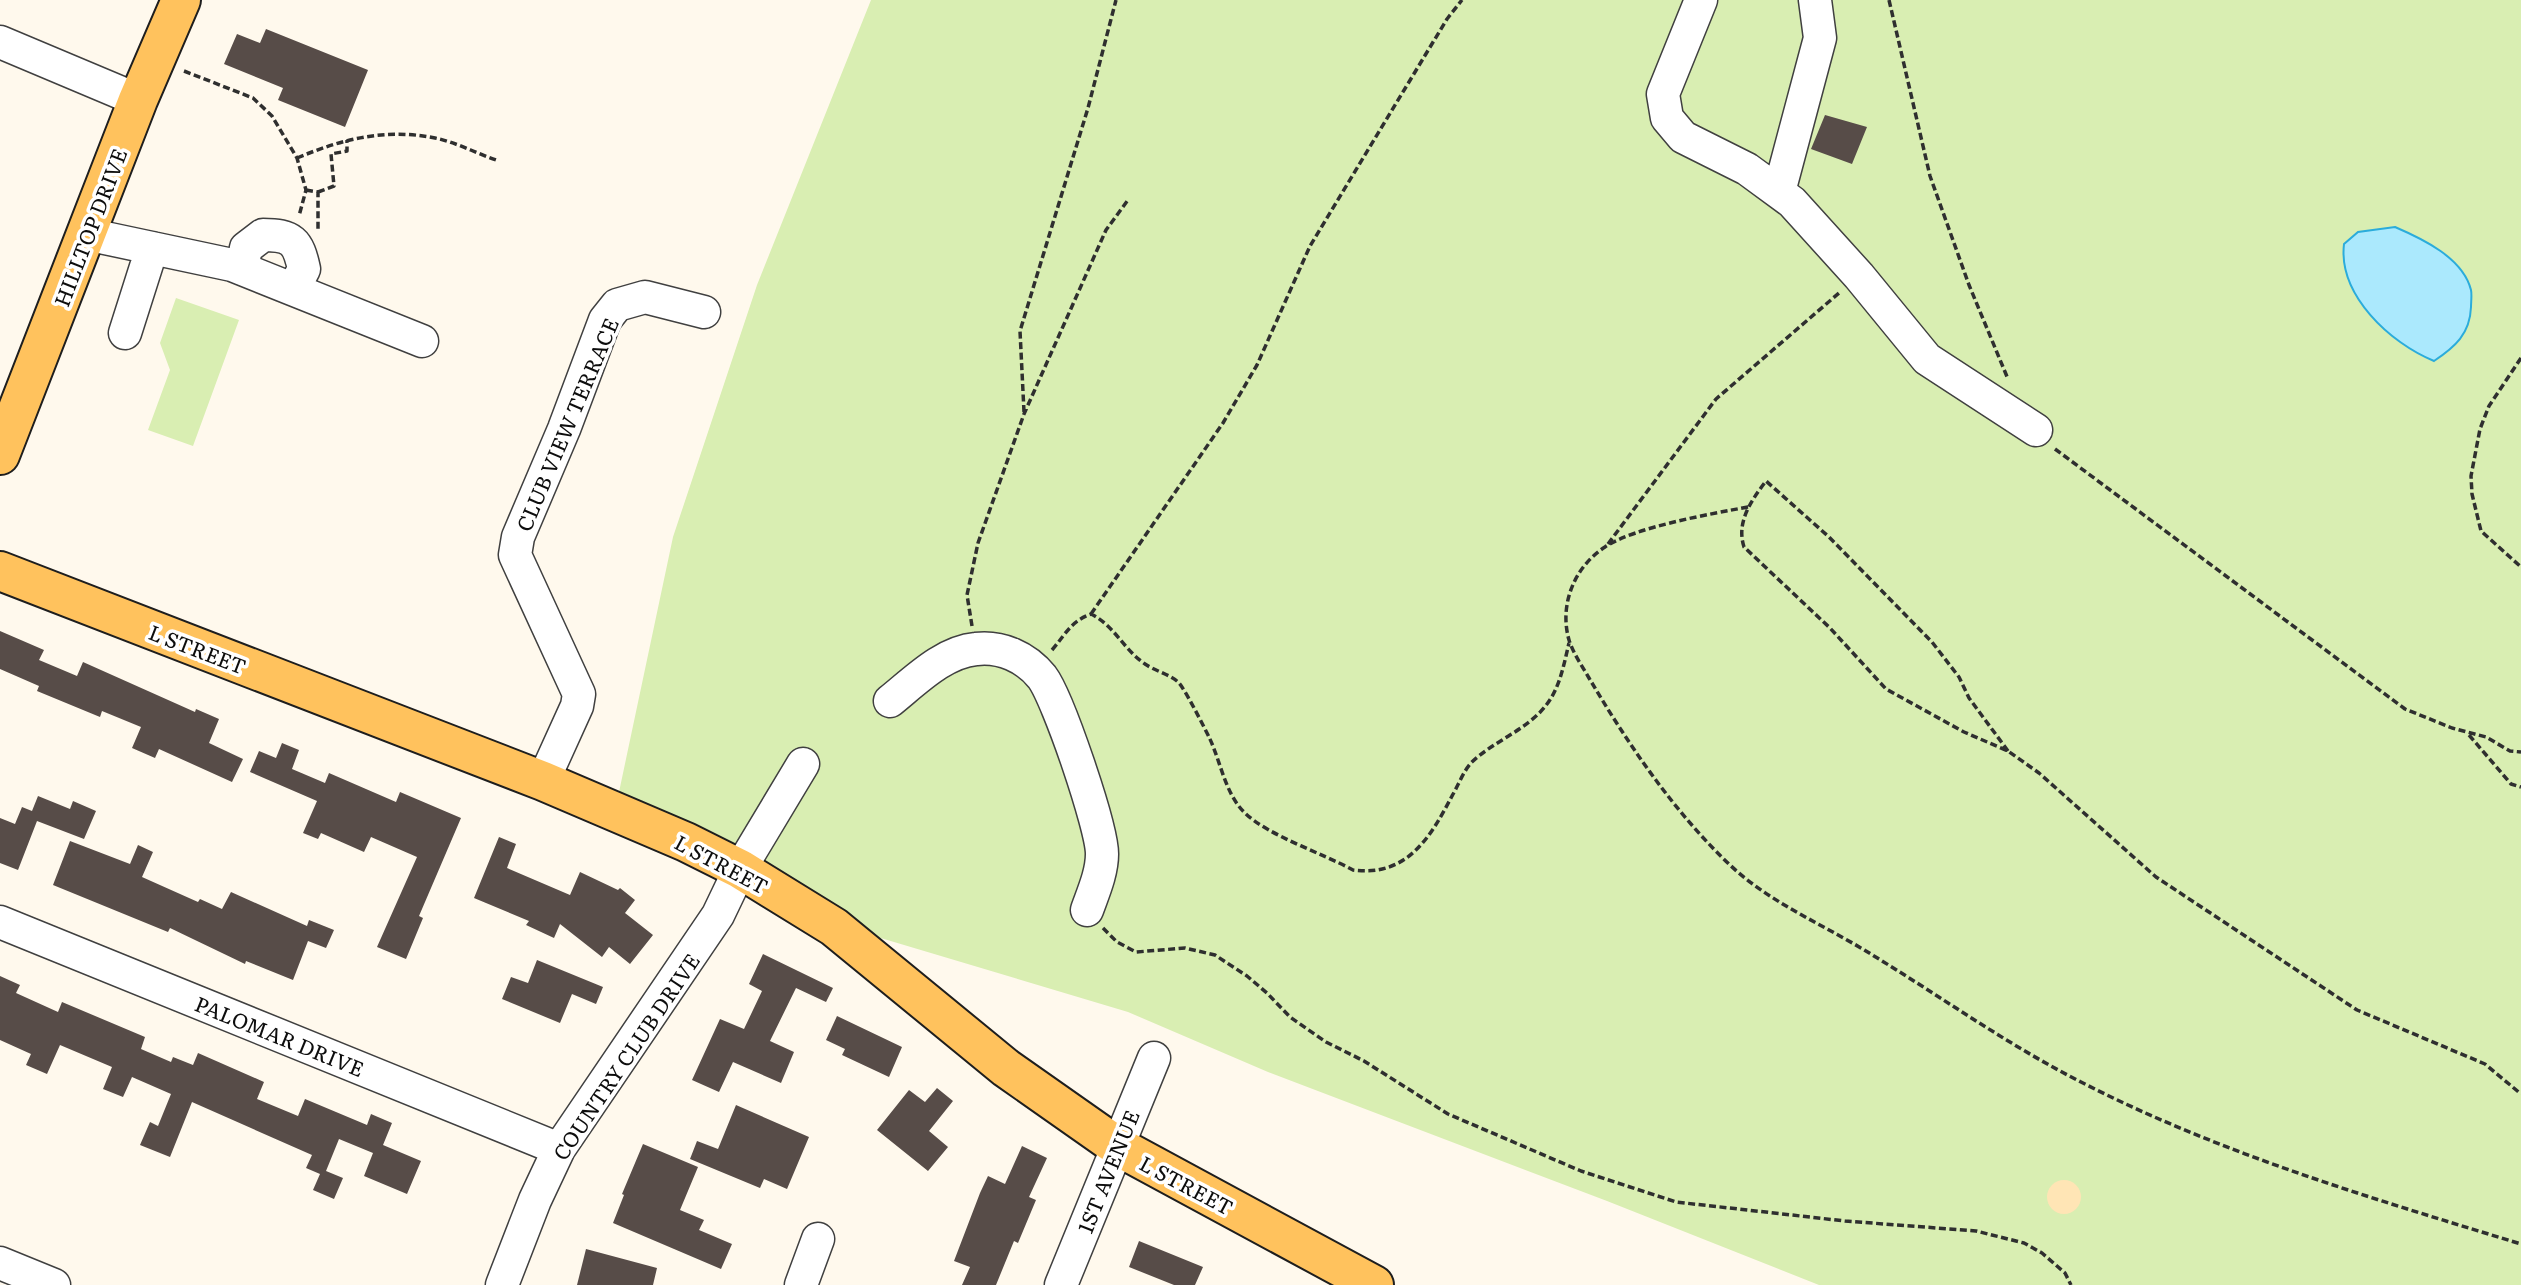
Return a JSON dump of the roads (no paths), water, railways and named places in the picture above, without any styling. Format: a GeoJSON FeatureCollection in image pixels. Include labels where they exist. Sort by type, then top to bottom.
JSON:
{"type":"FeatureCollection","features":[{"type":"Feature","properties":{"kind":"main road","name":"HILLTOP DRIVE"},"geometry":{"type":"LineString","coordinates":[[0,455],[138,100],[181,0]]}},
{"type":"Feature","properties":{"kind":"main road","name":"L STREET"},"geometry":{"type":"LineString","coordinates":[[0,571],[543,781],[686,842],[740,869],[834,927],[1006,1068],[1117,1146],[1374,1285]]}},
{"type":"Feature","properties":{"kind":"street"},"geometry":{"type":"LineString","coordinates":[[1701,0],[1663,94],[1667,118],[1682,137],[1746,169],[1792,202],[1859,276],[1927,359],[2036,430]]}},
{"type":"Feature","properties":{"kind":"street"},"geometry":{"type":"LineString","coordinates":[[1779,192],[1820,38],[1815,0]]}},
{"type":"Feature","properties":{"kind":"street"},"geometry":{"type":"LineString","coordinates":[[0,42],[138,100]]}},
{"type":"Feature","properties":{"kind":"street"},"geometry":{"type":"LineString","coordinates":[[86,234],[242,269],[422,341]]}},
{"type":"Feature","properties":{"kind":"street"},"geometry":{"type":"LineString","coordinates":[[242,269],[246,248],[262,235],[284,235],[300,249],[304,269],[294,288]]}},
{"type":"Feature","properties":{"kind":"street"},"geometry":{"type":"LineString","coordinates":[[125,333],[152,248]]}},
{"type":"Feature","properties":{"kind":"street","name":"CLUB VIEW TERRACE"},"geometry":{"type":"LineString","coordinates":[[543,781],[577,706],[579,694],[515,555],[518,537],[565,429],[605,320],[617,305],[645,297],[704,312]]}},
{"type":"Feature","properties":{"kind":"street"},"geometry":{"type":"LineString","coordinates":[[890,701],[948,657],[975,649],[1003,650],[1027,662],[1043,678],[1057,707],[1097,828],[1102,853],[1098,881],[1087,911]]}},
{"type":"Feature","properties":{"kind":"street","name":"COUNTRY CLUB DRIVE"},"geometry":{"type":"LineString","coordinates":[[502,1285],[535,1200],[559,1149],[690,960],[718,915],[740,869],[803,764]]}},
{"type":"Feature","properties":{"kind":"street","name":"PALOMAR DRIVE"},"geometry":{"type":"LineString","coordinates":[[0,922],[559,1149]]}},
{"type":"Feature","properties":{"kind":"street","name":"1ST AVENUE"},"geometry":{"type":"LineString","coordinates":[[1061,1285],[1154,1058]]}},
{"type":"Feature","properties":{"kind":"street"},"geometry":{"type":"LineString","coordinates":[[801,1285],[818,1239]]}},
{"type":"Feature","properties":{"kind":"street"},"geometry":{"type":"LineString","coordinates":[[0,1263],[54,1285]]}},
{"type":"Feature","properties":{"kind":"water"},"geometry":{"type":"Polygon","coordinates":[[[2395,227],[2418,237],[2451,259],[2460,268],[2471,290],[2468,325],[2455,345],[2434,361],[2417,353],[2385,330],[2358,299],[2349,281],[2344,263],[2344,244],[2358,232],[2395,227]]]}}]}
